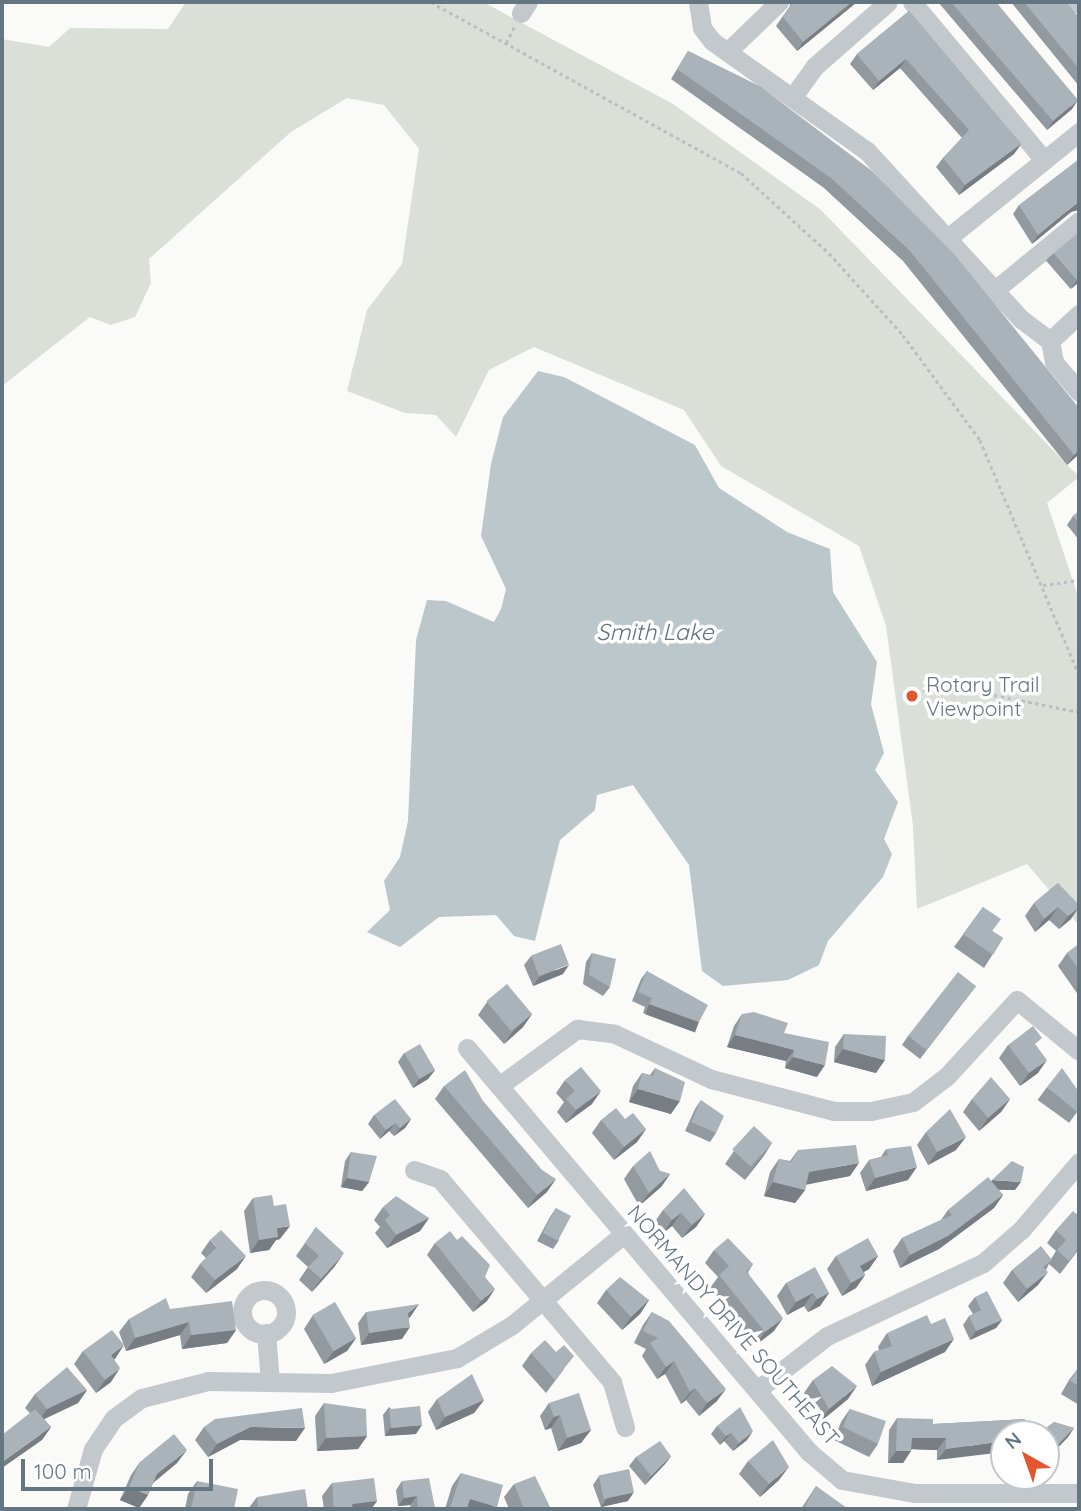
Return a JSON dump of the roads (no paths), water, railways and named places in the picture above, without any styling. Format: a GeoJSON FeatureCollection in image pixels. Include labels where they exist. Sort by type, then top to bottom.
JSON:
{"type":"FeatureCollection","features":[{"type":"Feature","properties":{"kind":"street"},"geometry":{"type":"LineString","coordinates":[[728,51],[779,2]]}},
{"type":"Feature","properties":{"kind":"street"},"geometry":{"type":"LineString","coordinates":[[794,96],[814,67],[888,2]]}},
{"type":"Feature","properties":{"kind":"street"},"geometry":{"type":"LineString","coordinates":[[912,2],[1044,160]]}},
{"type":"Feature","properties":{"kind":"street"},"geometry":{"type":"LineString","coordinates":[[698,6],[706,35],[867,151],[949,237],[1033,332],[1050,341]]}},
{"type":"Feature","properties":{"kind":"street"},"geometry":{"type":"LineString","coordinates":[[949,237],[1079,132]]}},
{"type":"Feature","properties":{"kind":"street"},"geometry":{"type":"LineString","coordinates":[[996,289],[1079,221]]}},
{"type":"Feature","properties":{"kind":"street"},"geometry":{"type":"LineString","coordinates":[[1050,341],[1079,314]]}},
{"type":"Feature","properties":{"kind":"street"},"geometry":{"type":"LineString","coordinates":[[1050,341],[1054,362],[1079,392]]}},
{"type":"Feature","properties":{"kind":"street"},"geometry":{"type":"LineString","coordinates":[[499,1086],[577,1029],[615,1034],[711,1079],[834,1111],[871,1111],[913,1102],[947,1076],[1017,1000],[1079,1051]]}},
{"type":"Feature","properties":{"kind":"street","name":"NORMANDY DRIVE SOUTHEAST"},"geometry":{"type":"LineString","coordinates":[[467,1048],[757,1390],[842,1480],[879,1490],[983,1500],[1079,1493]]}},
{"type":"Feature","properties":{"kind":"street"},"geometry":{"type":"LineString","coordinates":[[757,1390],[827,1336],[983,1263],[1021,1230],[1079,1162]]}},
{"type":"Feature","properties":{"kind":"street"},"geometry":{"type":"LineString","coordinates":[[414,1170],[440,1179],[612,1382],[625,1427]]}},
{"type":"Feature","properties":{"kind":"street"},"geometry":{"type":"LineString","coordinates":[[76,1509],[93,1450],[114,1418],[142,1398],[208,1381],[331,1383],[457,1358],[543,1300],[624,1234]]}},
{"type":"Feature","properties":{"kind":"street"},"geometry":{"type":"LineString","coordinates":[[266,1333],[270,1382]]}},
{"type":"Feature","properties":{"kind":"water","name":"Smith Lake"},"geometry":{"type":"Polygon","coordinates":[[[538,371],[564,377],[695,445],[719,488],[787,532],[830,549],[833,592],[877,662],[871,704],[884,753],[875,770],[898,802],[884,839],[892,854],[883,877],[828,941],[819,965],[788,980],[723,986],[702,971],[689,865],[633,785],[597,795],[595,810],[560,840],[535,941],[514,936],[496,915],[439,917],[400,947],[367,932],[390,910],[384,881],[400,857],[408,821],[416,640],[427,600],[446,601],[494,622],[501,609],[506,589],[481,536],[491,464],[503,417],[538,371]]]}},
{"type":"Feature","properties":{"kind":"place","name":"Rotary Trail Viewpoint"},"geometry":{"type":"Point","coordinates":[912,696]}}]}
